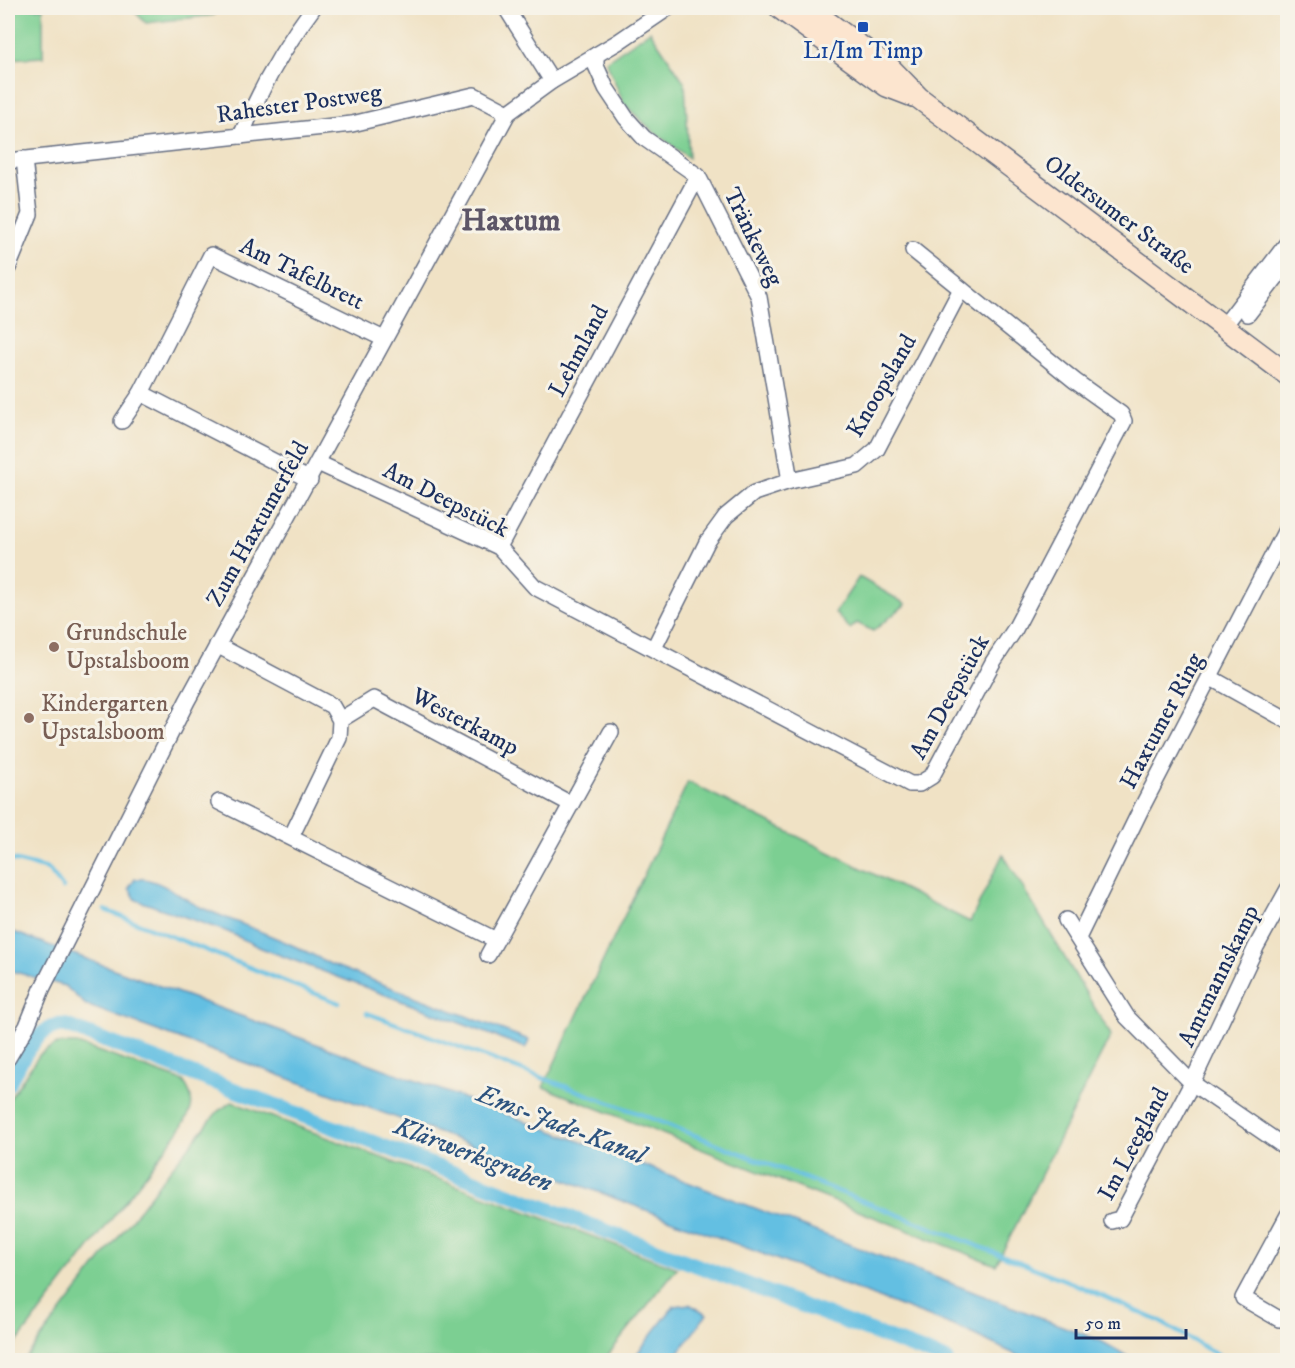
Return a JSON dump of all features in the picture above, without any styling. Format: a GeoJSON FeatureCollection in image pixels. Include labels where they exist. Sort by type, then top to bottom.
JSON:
{"type":"FeatureCollection","features":[{"type":"Feature","properties":{"kind":"main road","name":"Oldersumer Straße"},"geometry":{"type":"LineString","coordinates":[[780,8],[887,86],[919,98]]}},
{"type":"Feature","properties":{"kind":"main road","name":"Oldersumer Straße"},"geometry":{"type":"LineString","coordinates":[[808,8],[891,69],[919,98],[1287,375]]}},
{"type":"Feature","properties":{"kind":"street"},"geometry":{"type":"LineString","coordinates":[[241,136],[254,104],[296,31],[313,8]]}},
{"type":"Feature","properties":{"kind":"street"},"geometry":{"type":"LineString","coordinates":[[506,8],[552,81]]}},
{"type":"Feature","properties":{"kind":"street"},"geometry":{"type":"LineString","coordinates":[[508,113],[552,81],[668,8]]}},
{"type":"Feature","properties":{"kind":"street","name":"Tränkeweg"},"geometry":{"type":"LineString","coordinates":[[596,55],[596,66],[606,88],[626,118],[644,138],[698,176],[759,297],[790,481]]}},
{"type":"Feature","properties":{"kind":"street","name":"Rahester Postweg"},"geometry":{"type":"LineString","coordinates":[[8,161],[352,124],[474,95],[508,113]]}},
{"type":"Feature","properties":{"kind":"street","name":"Zum Haxtumerfeld"},"geometry":{"type":"LineString","coordinates":[[8,1058],[27,1026],[71,931],[217,645],[310,480],[384,339],[508,113]]}},
{"type":"Feature","properties":{"kind":"street"},"geometry":{"type":"LineString","coordinates":[[8,268],[30,214],[24,159]]}},
{"type":"Feature","properties":{"kind":"street","name":"Lehmland"},"geometry":{"type":"LineString","coordinates":[[499,548],[698,176]]}},
{"type":"Feature","properties":{"kind":"street"},"geometry":{"type":"LineString","coordinates":[[1224,326],[1287,242]]}},
{"type":"Feature","properties":{"kind":"street","name":"Am Deepstück"},"geometry":{"type":"LineString","coordinates":[[318,463],[499,548],[535,587],[910,784],[919,784],[932,776],[993,662],[1015,629],[1124,421],[1121,414],[1075,381],[913,250]]}},
{"type":"Feature","properties":{"kind":"street","name":"Am Tafelbrett"},"geometry":{"type":"LineString","coordinates":[[122,421],[141,393],[211,255],[384,339]]}},
{"type":"Feature","properties":{"kind":"street"},"geometry":{"type":"LineString","coordinates":[[1248,314],[1287,262]]}},
{"type":"Feature","properties":{"kind":"street","name":"Knoopsland"},"geometry":{"type":"LineString","coordinates":[[654,648],[707,542],[726,516],[754,493],[790,481],[857,466],[877,449],[961,289]]}},
{"type":"Feature","properties":{"kind":"street"},"geometry":{"type":"LineString","coordinates":[[141,393],[310,480]]}},
{"type":"Feature","properties":{"kind":"street","name":"Haxtumer Ring"},"geometry":{"type":"LineString","coordinates":[[1078,938],[1141,809],[1211,678],[1287,526]]}},
{"type":"Feature","properties":{"kind":"street"},"geometry":{"type":"LineString","coordinates":[[217,645],[332,706],[340,720],[339,738],[291,837]]}},
{"type":"Feature","properties":{"kind":"street"},"geometry":{"type":"LineString","coordinates":[[1211,678],[1287,721]]}},
{"type":"Feature","properties":{"kind":"street","name":"Westerkamp"},"geometry":{"type":"LineString","coordinates":[[340,720],[374,699],[571,804]]}},
{"type":"Feature","properties":{"kind":"street"},"geometry":{"type":"LineString","coordinates":[[488,955],[610,732]]}},
{"type":"Feature","properties":{"kind":"street"},"geometry":{"type":"LineString","coordinates":[[219,802],[496,940]]}},
{"type":"Feature","properties":{"kind":"street","name":"Amtmannskamp"},"geometry":{"type":"LineString","coordinates":[[1192,1083],[1256,947],[1287,889]]}},
{"type":"Feature","properties":{"kind":"street"},"geometry":{"type":"LineString","coordinates":[[1066,920],[1127,1017],[1192,1083],[1287,1149]]}},
{"type":"Feature","properties":{"kind":"street","name":"Im Leegland"},"geometry":{"type":"LineString","coordinates":[[1112,1221],[1120,1219],[1192,1083]]}},
{"type":"Feature","properties":{"kind":"street"},"geometry":{"type":"LineString","coordinates":[[1279,1319],[1243,1298],[1287,1215]]}},
{"type":"Feature","properties":{"kind":"green space"},"geometry":{"type":"Polygon","coordinates":[[[8,8],[43,8],[43,57],[8,59],[8,8]]]}},
{"type":"Feature","properties":{"kind":"green space"},"geometry":{"type":"Polygon","coordinates":[[[131,8],[219,8],[214,15],[146,23],[131,8]]]}},
{"type":"Feature","properties":{"kind":"green space"},"geometry":{"type":"Polygon","coordinates":[[[650,31],[685,83],[689,158],[654,132],[624,104],[606,61],[650,31]]]}},
{"type":"Feature","properties":{"kind":"green space"},"geometry":{"type":"Polygon","coordinates":[[[859,577],[906,604],[873,631],[857,623],[850,629],[835,613],[859,577]]]}},
{"type":"Feature","properties":{"kind":"green space"},"geometry":{"type":"Polygon","coordinates":[[[688,782],[970,922],[1003,854],[1111,1035],[996,1265],[543,1087],[688,782]]]}},
{"type":"Feature","properties":{"kind":"green space"},"geometry":{"type":"Polygon","coordinates":[[[57,1044],[77,1044],[183,1081],[189,1090],[191,1107],[185,1121],[169,1144],[8,1354],[8,1101],[40,1054],[57,1044]]]}},
{"type":"Feature","properties":{"kind":"green space"},"geometry":{"type":"Polygon","coordinates":[[[232,1102],[677,1268],[604,1360],[24,1360],[169,1171],[218,1111],[232,1102]]]}},
{"type":"Feature","properties":{"kind":"water"},"geometry":{"type":"Polygon","coordinates":[[[135,879],[153,881],[202,908],[283,941],[330,964],[529,1040],[526,1048],[261,948],[228,932],[136,900],[129,888],[135,879]]]}},
{"type":"Feature","properties":{"kind":"water"},"geometry":{"type":"Polygon","coordinates":[[[8,930],[617,1155],[1101,1341],[1134,1360],[1027,1360],[964,1330],[524,1164],[86,1005],[65,986],[8,970],[8,930]]]}},
{"type":"Feature","properties":{"kind":"water"},"geometry":{"type":"Polygon","coordinates":[[[689,1304],[707,1314],[673,1360],[632,1360],[674,1306],[689,1304]]]}},
{"type":"Feature","properties":{"kind":"waterway"},"geometry":{"type":"LineString","coordinates":[[8,859],[48,869],[63,888]]}},
{"type":"Feature","properties":{"kind":"waterway"},"geometry":{"type":"LineString","coordinates":[[105,910],[339,1003]]}},
{"type":"Feature","properties":{"kind":"waterway"},"geometry":{"type":"LineString","coordinates":[[367,1013],[643,1115],[1075,1284],[1157,1320],[1227,1360]]}},
{"type":"Feature","properties":{"kind":"waterway","name":"Klärwerksgraben"},"geometry":{"type":"LineString","coordinates":[[8,1084],[37,1038],[45,1031],[64,1025],[946,1360]]}},
{"type":"Feature","properties":{"kind":"place","name":"L1/Im Timp"},"geometry":{"type":"Point","coordinates":[863,27]}},
{"type":"Feature","properties":{"kind":"place","name":"Grundschule Upstalsboom"},"geometry":{"type":"Point","coordinates":[54,647]}},
{"type":"Feature","properties":{"kind":"place","name":"Kindergarten Upstalsboom"},"geometry":{"type":"Point","coordinates":[29,718]}},
{"type":"Feature","properties":{"kind":"district","name":"Haxtum"},"geometry":{"type":"Point","coordinates":[511,221]}},
{"type":"Feature","properties":{"kind":"water label","name":"Ems-Jade-Kanal"},"geometry":{"type":"Point","coordinates":[561,1125]}}]}
